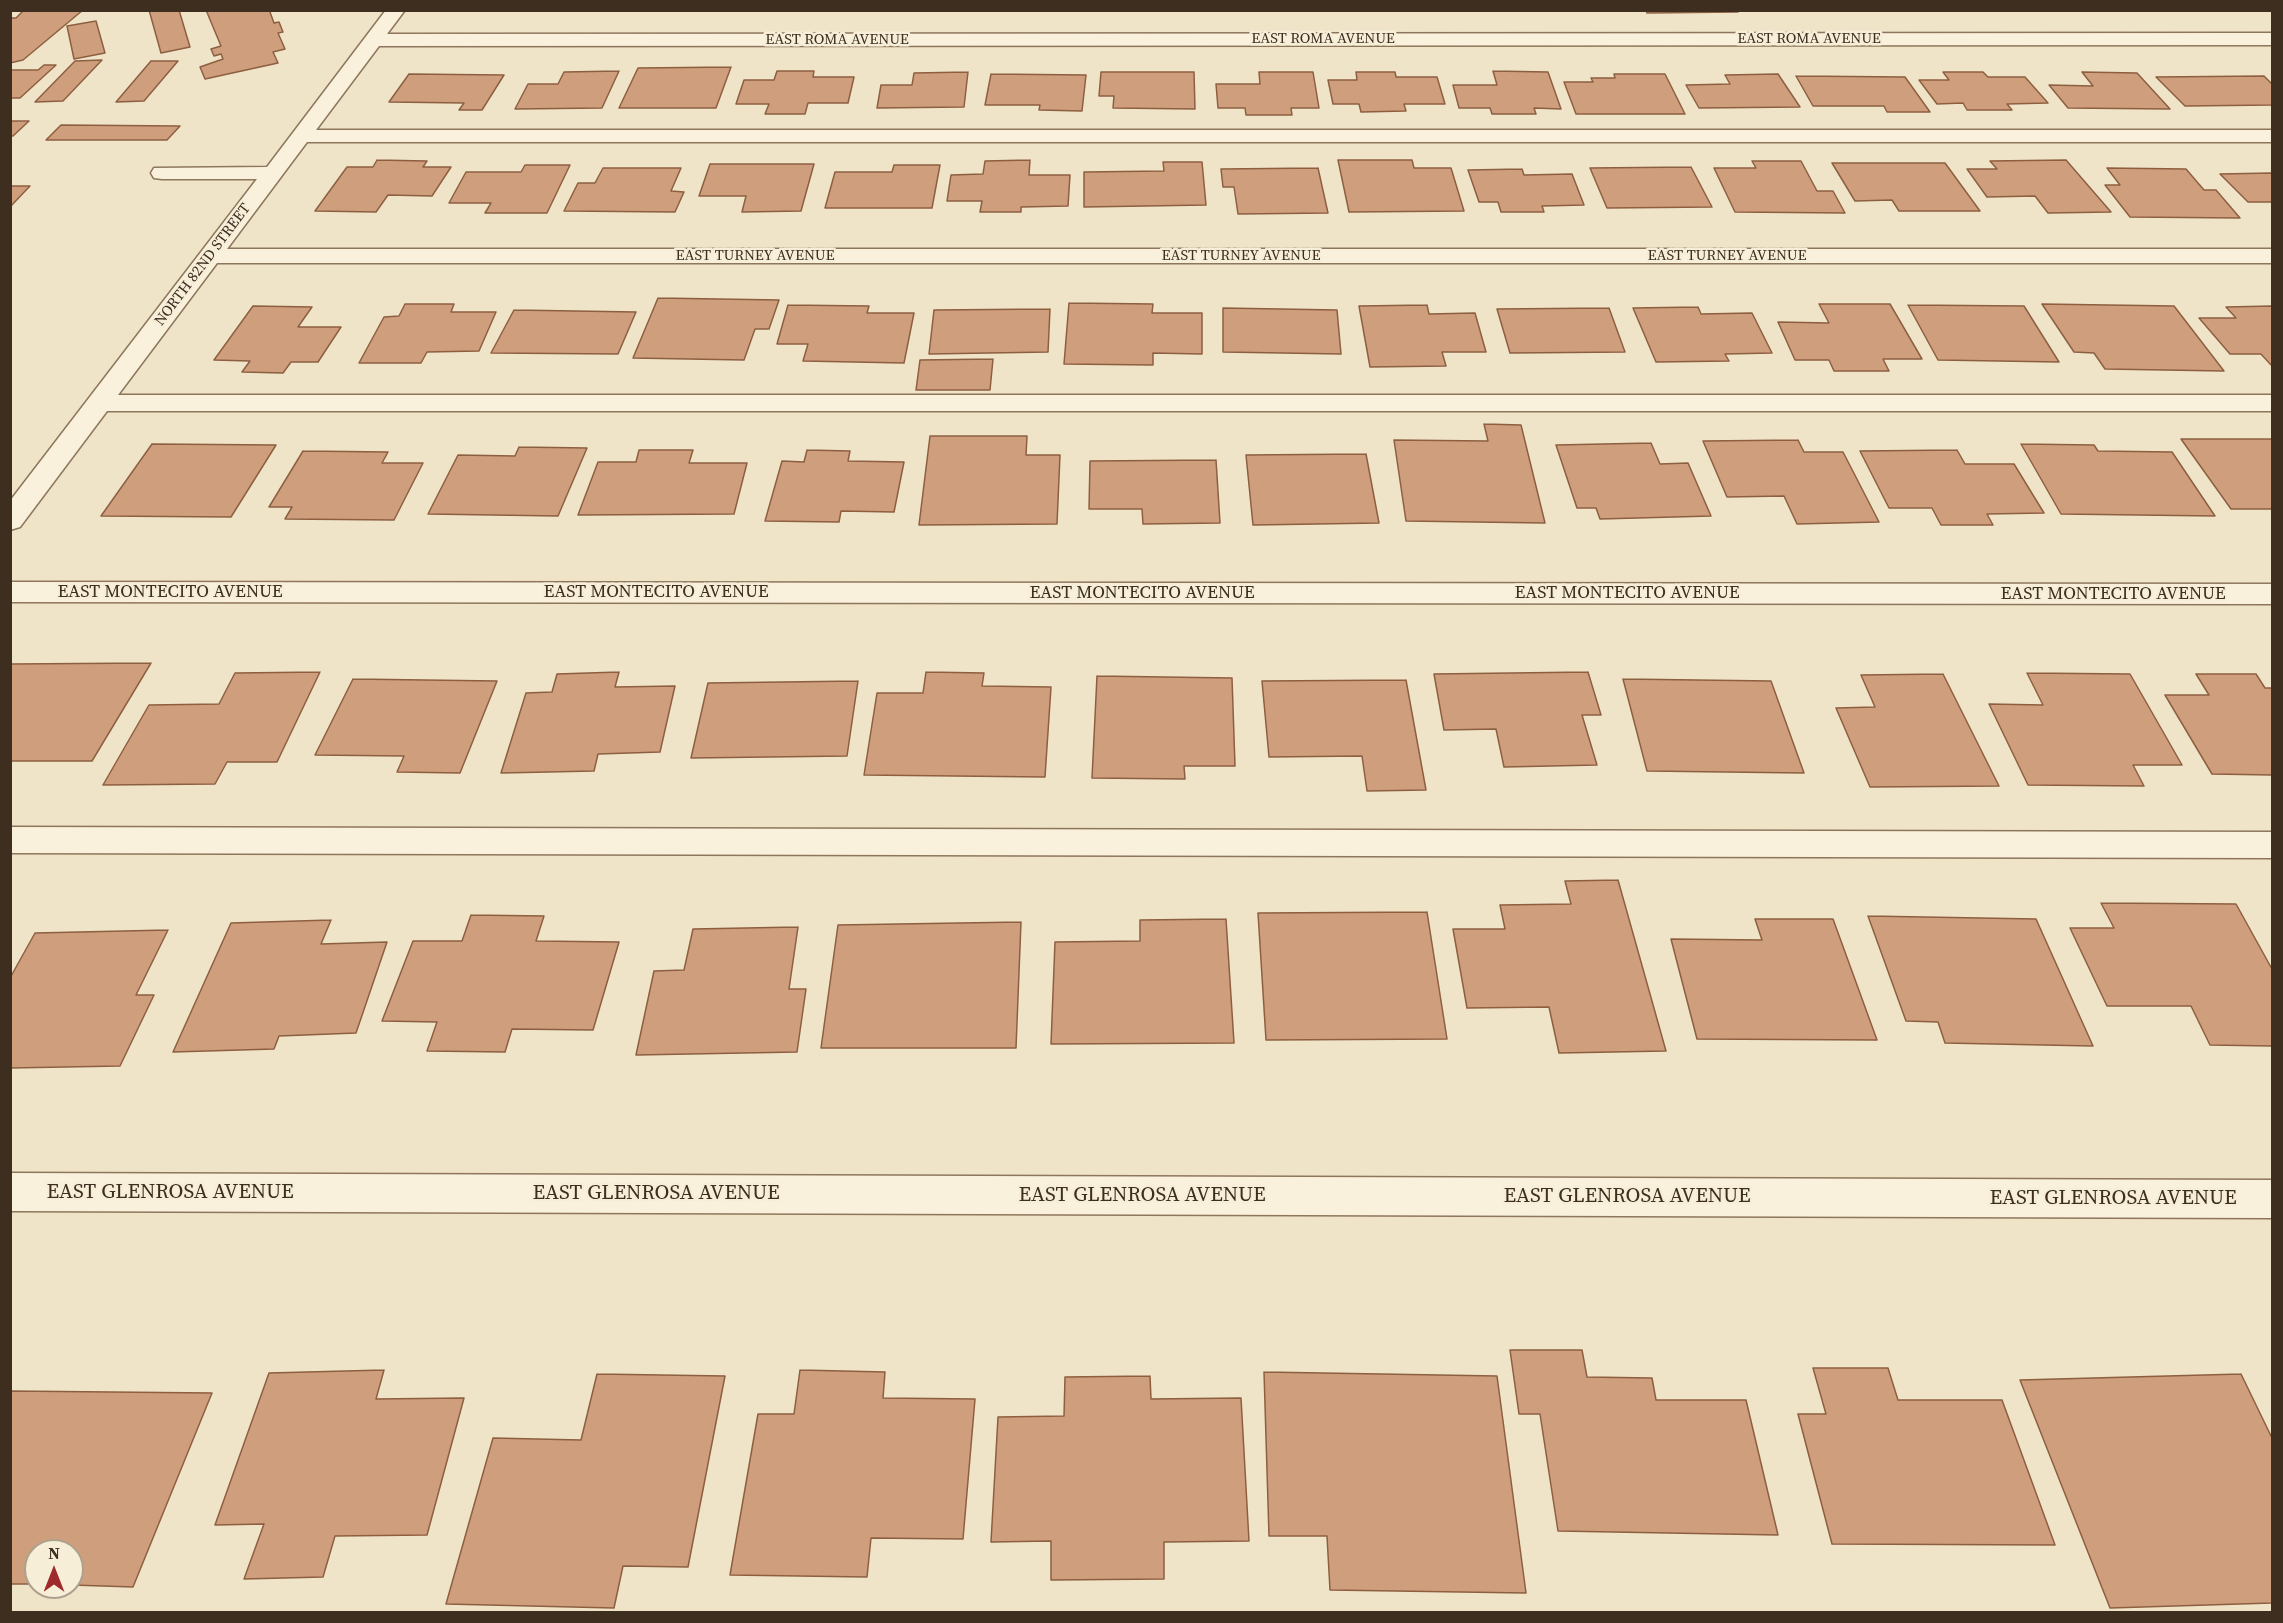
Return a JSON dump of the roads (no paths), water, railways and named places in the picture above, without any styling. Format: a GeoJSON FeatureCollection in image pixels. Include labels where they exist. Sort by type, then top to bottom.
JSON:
{"type":"FeatureCollection","features":[{"type":"Feature","properties":{"kind":"street","name":"NORTH 82ND STREET"},"geometry":{"type":"LineString","coordinates":[[10,521],[396,10]]}},
{"type":"Feature","properties":{"kind":"street","name":"EAST ROMA AVENUE"},"geometry":{"type":"LineString","coordinates":[[374,40],[2272,39]]}},
{"type":"Feature","properties":{"kind":"street"},"geometry":{"type":"LineString","coordinates":[[300,136],[2272,135]]}},
{"type":"Feature","properties":{"kind":"street"},"geometry":{"type":"LineString","coordinates":[[162,173],[271,173]]}},
{"type":"Feature","properties":{"kind":"street","name":"EAST TURNEY AVENUE"},"geometry":{"type":"LineString","coordinates":[[210,256],[2272,256]]}},
{"type":"Feature","properties":{"kind":"street"},"geometry":{"type":"LineString","coordinates":[[100,403],[2272,403]]}},
{"type":"Feature","properties":{"kind":"street","name":"EAST MONTECITO AVENUE"},"geometry":{"type":"LineString","coordinates":[[10,592],[2272,594]]}},
{"type":"Feature","properties":{"kind":"street"},"geometry":{"type":"LineString","coordinates":[[10,840],[2272,845]]}},
{"type":"Feature","properties":{"kind":"street","name":"EAST GLENROSA AVENUE"},"geometry":{"type":"LineString","coordinates":[[10,1192],[2272,1199]]}}]}
